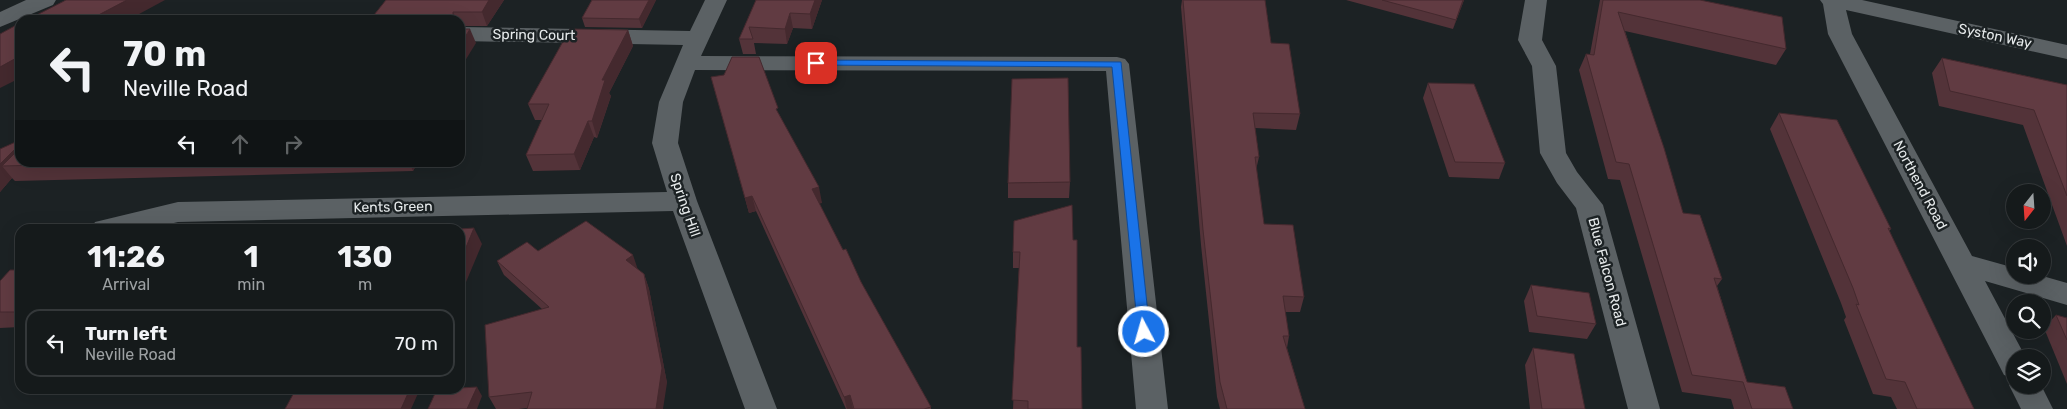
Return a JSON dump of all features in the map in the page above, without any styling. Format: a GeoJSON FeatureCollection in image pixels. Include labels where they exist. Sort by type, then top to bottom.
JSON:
{"type":"FeatureCollection","features":[{"type":"Feature","properties":{"kind":"street"},"geometry":{"type":"LineString","coordinates":[[0,20],[45,0]]}},
{"type":"Feature","properties":{"kind":"street","name":"Spring Hill"},"geometry":{"type":"LineString","coordinates":[[716,0],[686,64],[671,102],[665,143],[683,201],[761,409]]}},
{"type":"Feature","properties":{"kind":"street","name":"Blue Falcon Road"},"geometry":{"type":"LineString","coordinates":[[1536,0],[1530,40],[1544,66],[1553,153],[1566,177],[1589,205],[1644,409]]}},
{"type":"Feature","properties":{"kind":"street","name":"Syston Way"},"geometry":{"type":"LineString","coordinates":[[1832,0],[1922,10],[2067,52]]}},
{"type":"Feature","properties":{"kind":"street","name":"Northend Road"},"geometry":{"type":"LineString","coordinates":[[1832,0],[1840,34],[2006,349]]}},
{"type":"Feature","properties":{"kind":"street","name":"Spring Court"},"geometry":{"type":"LineString","coordinates":[[465,34],[698,38]]}},
{"type":"Feature","properties":{"kind":"street"},"geometry":{"type":"LineString","coordinates":[[686,64],[1117,64],[1152,409]]}},
{"type":"Feature","properties":{"kind":"street","name":"Kents Green"},"geometry":{"type":"LineString","coordinates":[[126,224],[178,212],[683,201]]}},
{"type":"Feature","properties":{"kind":"street"},"geometry":{"type":"LineString","coordinates":[[1962,264],[2067,294]]}},
{"type":"Feature","properties":{"kind":"street"},"geometry":{"type":"LineString","coordinates":[[2030,394],[2037,409]]}},
{"type":"Feature","properties":{"kind":"building"},"geometry":{"type":"Polygon","coordinates":[[[66,0],[127,0],[98,15],[37,15],[66,0]]]}},
{"type":"Feature","properties":{"kind":"building"},"geometry":{"type":"Polygon","coordinates":[[[386,0],[489,0],[482,12],[453,12],[453,15],[374,15],[386,0]]]}},
{"type":"Feature","properties":{"kind":"building"},"geometry":{"type":"Polygon","coordinates":[[[592,0],[649,0],[639,19],[582,18],[592,0]]]}},
{"type":"Feature","properties":{"kind":"building"},"geometry":{"type":"Polygon","coordinates":[[[756,0],[815,0],[810,14],[790,13],[785,29],[749,27],[753,39],[739,39],[756,0]]]}},
{"type":"Feature","properties":{"kind":"building"},"geometry":{"type":"Polygon","coordinates":[[[1183,0],[1265,0],[1271,43],[1289,44],[1300,114],[1253,113],[1259,157],[1255,157],[1264,224],[1293,225],[1304,297],[1283,296],[1289,336],[1283,336],[1305,409],[1227,409],[1220,382],[1203,230],[1183,0]]]}},
{"type":"Feature","properties":{"kind":"building"},"geometry":{"type":"Polygon","coordinates":[[[1382,0],[1463,0],[1456,20],[1382,0]]]}},
{"type":"Feature","properties":{"kind":"building"},"geometry":{"type":"Polygon","coordinates":[[[1603,0],[1700,0],[1782,17],[1786,49],[1618,12],[1664,148],[1683,213],[1700,215],[1722,279],[1714,278],[1747,382],[1785,387],[1793,409],[1752,409],[1743,382],[1692,375],[1629,164],[1616,162],[1586,54],[1594,55],[1603,0]]]}},
{"type":"Feature","properties":{"kind":"building"},"geometry":{"type":"Polygon","coordinates":[[[15,26],[15,59],[0,67],[0,34],[15,26]]]}},
{"type":"Feature","properties":{"kind":"building"},"geometry":{"type":"Polygon","coordinates":[[[465,29],[470,29],[465,37],[465,29]]]}},
{"type":"Feature","properties":{"kind":"building"},"geometry":{"type":"Polygon","coordinates":[[[570,29],[628,30],[602,80],[605,80],[592,121],[588,121],[574,154],[526,155],[549,104],[528,104],[570,29]]]}},
{"type":"Feature","properties":{"kind":"building"},"geometry":{"type":"Polygon","coordinates":[[[732,57],[759,57],[778,108],[776,109],[819,187],[812,189],[843,250],[846,249],[861,282],[931,407],[924,409],[854,409],[850,395],[844,397],[752,196],[745,198],[711,77],[724,75],[732,57]]]}},
{"type":"Feature","properties":{"kind":"building"},"geometry":{"type":"Polygon","coordinates":[[[1942,58],[2067,85],[2067,196],[2034,110],[1950,91],[1942,58]]]}},
{"type":"Feature","properties":{"kind":"building"},"geometry":{"type":"Polygon","coordinates":[[[1068,78],[1070,182],[1008,183],[1012,79],[1068,78]]]}},
{"type":"Feature","properties":{"kind":"building"},"geometry":{"type":"Polygon","coordinates":[[[1428,83],[1474,84],[1505,163],[1455,162],[1428,83]]]}},
{"type":"Feature","properties":{"kind":"building"},"geometry":{"type":"Polygon","coordinates":[[[1779,113],[1837,120],[1891,229],[1888,228],[1974,409],[1917,409],[1905,382],[1886,379],[1856,304],[1859,305],[1853,288],[1779,113]]]}},
{"type":"Feature","properties":{"kind":"building"},"geometry":{"type":"Polygon","coordinates":[[[15,142],[15,149],[0,164],[0,149],[15,142]]]}},
{"type":"Feature","properties":{"kind":"building"},"geometry":{"type":"Polygon","coordinates":[[[15,153],[15,166],[2,166],[15,153]]]}},
{"type":"Feature","properties":{"kind":"building"},"geometry":{"type":"Polygon","coordinates":[[[1072,205],[1073,240],[1077,240],[1077,347],[1081,347],[1082,409],[1028,409],[1028,401],[1012,400],[1020,252],[1013,252],[1014,221],[1072,205]]]}},
{"type":"Feature","properties":{"kind":"building"},"geometry":{"type":"Polygon","coordinates":[[[586,221],[633,255],[626,260],[644,274],[662,368],[656,409],[527,409],[532,392],[489,397],[485,325],[549,307],[497,261],[527,242],[538,251],[586,221]]]}},
{"type":"Feature","properties":{"kind":"building"},"geometry":{"type":"Polygon","coordinates":[[[474,228],[465,250],[465,229],[474,228]]]}},
{"type":"Feature","properties":{"kind":"building"},"geometry":{"type":"Polygon","coordinates":[[[10,270],[15,270],[15,312],[0,312],[0,281],[10,270]]]}},
{"type":"Feature","properties":{"kind":"building"},"geometry":{"type":"Polygon","coordinates":[[[1531,285],[1589,293],[1596,324],[1537,316],[1531,285]]]}},
{"type":"Feature","properties":{"kind":"building"},"geometry":{"type":"Polygon","coordinates":[[[2056,315],[2067,318],[2067,340],[2056,315]]]}},
{"type":"Feature","properties":{"kind":"building"},"geometry":{"type":"Polygon","coordinates":[[[1533,348],[1574,354],[1585,409],[1542,409],[1533,348]]]}},
{"type":"Feature","properties":{"kind":"building"},"geometry":{"type":"Polygon","coordinates":[[[477,387],[467,409],[428,409],[435,394],[465,394],[465,388],[477,387]]]}},
{"type":"Feature","properties":{"kind":"building"},"geometry":{"type":"Polygon","coordinates":[[[293,394],[408,394],[401,409],[285,409],[293,394]]]}},
{"type":"Feature","properties":{"kind":"route"},"geometry":{"type":"LineString","coordinates":[[816,63],[1117,64],[1144,332]]}}]}
